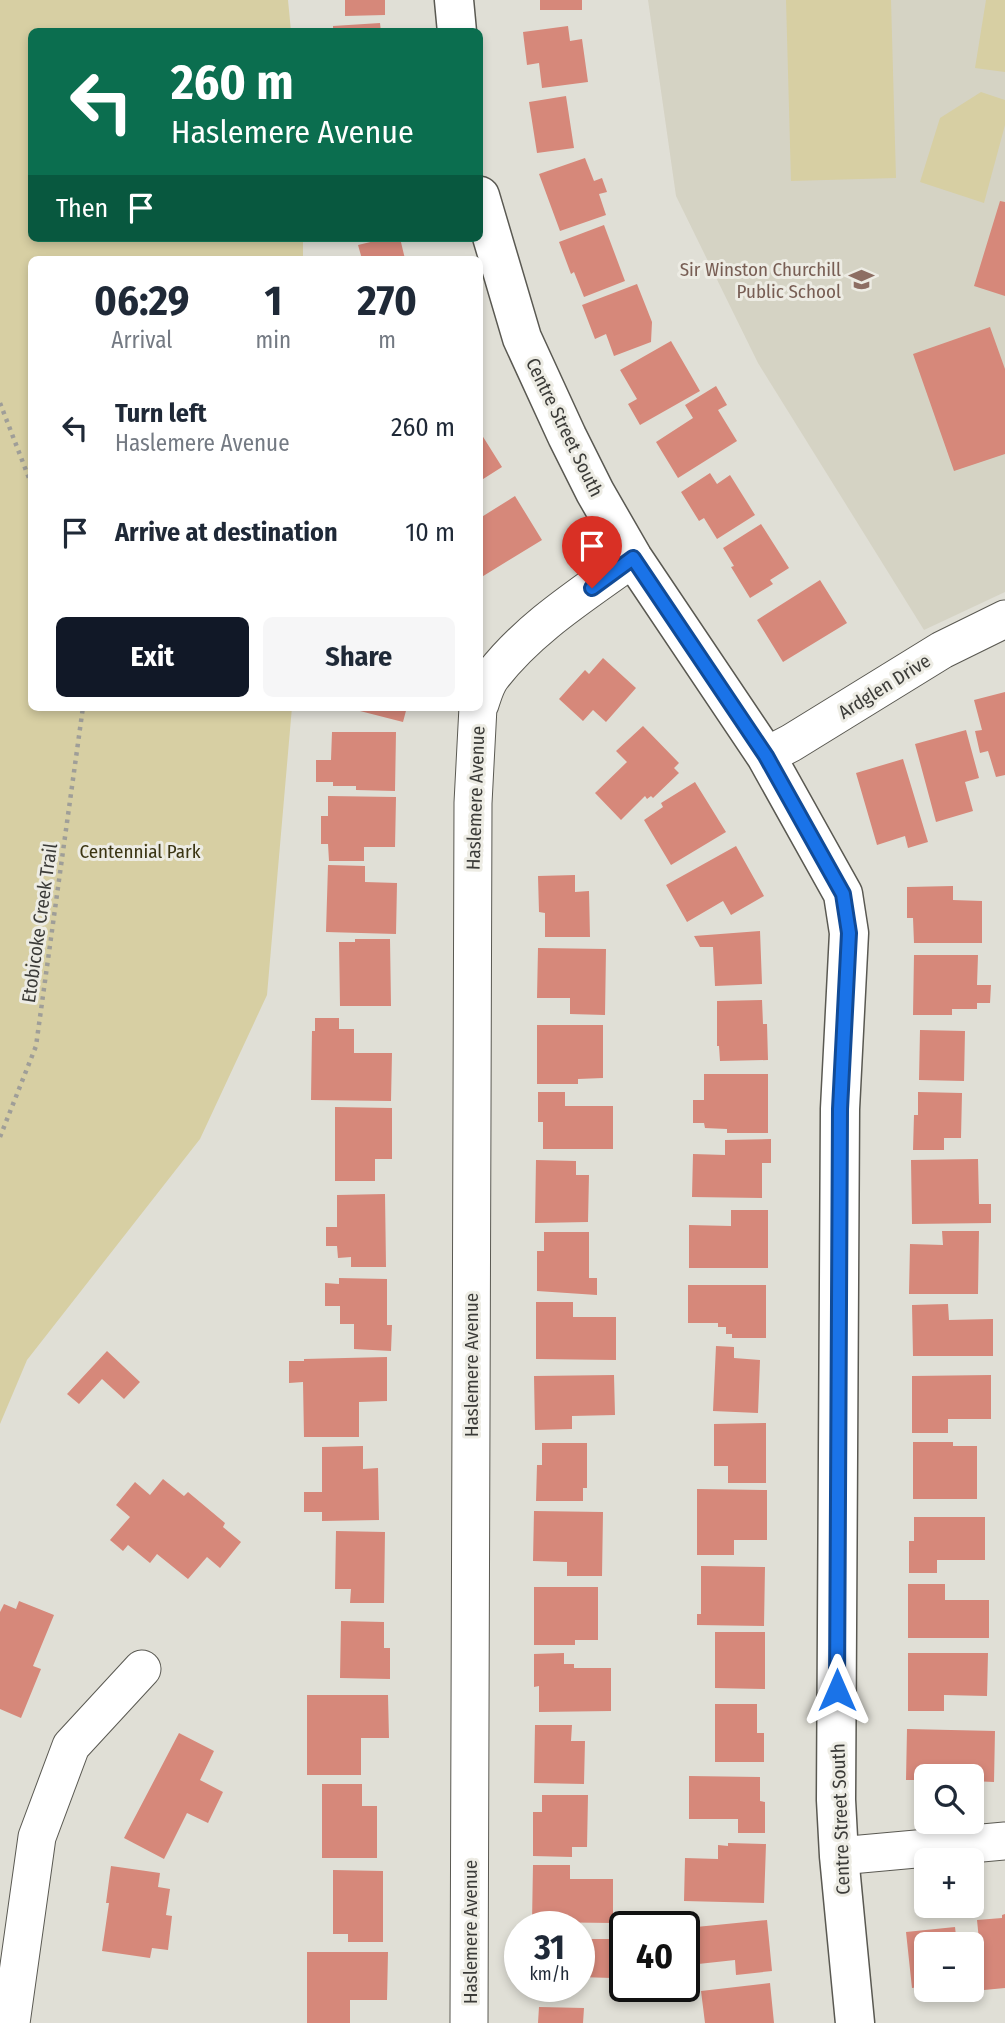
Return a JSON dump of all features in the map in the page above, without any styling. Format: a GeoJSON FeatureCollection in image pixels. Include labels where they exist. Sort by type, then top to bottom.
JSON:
{"type":"FeatureCollection","features":[{"type":"Feature","properties":{"kind":"street"},"geometry":{"type":"LineString","coordinates":[[454,0],[457,28]]}},
{"type":"Feature","properties":{"kind":"street","name":"Centre Street South"},"geometry":{"type":"LineString","coordinates":[[483,206],[522,338],[595,492],[633,558],[766,756],[843,894],[849,933],[840,1123],[836,1773],[839,1856],[855,2023]]}},
{"type":"Feature","properties":{"kind":"street","name":"Haslemere Avenue"},"geometry":{"type":"LineString","coordinates":[[483,696],[491,676],[524,642],[554,615],[633,558]]}},
{"type":"Feature","properties":{"kind":"street","name":"Ardglen Drive"},"geometry":{"type":"LineString","coordinates":[[766,756],[942,650],[1005,619]]}},
{"type":"Feature","properties":{"kind":"street","name":"Haslemere Avenue"},"geometry":{"type":"LineString","coordinates":[[470,2023],[473,817],[479,711]]}},
{"type":"Feature","properties":{"kind":"street"},"geometry":{"type":"LineString","coordinates":[[11,2023],[37,1837],[61,1772],[71,1746],[142,1670]]}},
{"type":"Feature","properties":{"kind":"street"},"geometry":{"type":"LineString","coordinates":[[839,1856],[1005,1841]]}},
{"type":"Feature","properties":{"kind":"path"},"geometry":{"type":"LineString","coordinates":[[0,403],[28,476]]}},
{"type":"Feature","properties":{"kind":"path","name":"Etobicoke Creek Trail"},"geometry":{"type":"LineString","coordinates":[[0,1137],[36,1046],[82,711]]}},
{"type":"Feature","properties":{"kind":"shaded area","name":"Sir Winston Churchill Public School"},"geometry":{"type":"Polygon","coordinates":[[[648,0],[1005,0],[1005,592],[924,630],[758,363],[676,196],[648,0]]]}},
{"type":"Feature","properties":{"kind":"green space","name":"Centennial Park"},"geometry":{"type":"Polygon","coordinates":[[[0,0],[288,0],[291,28],[28,28],[28,242],[303,242],[303,256],[28,256],[28,711],[292,711],[267,995],[200,1139],[27,1360],[0,1424],[0,0]]]}},
{"type":"Feature","properties":{"kind":"green space"},"geometry":{"type":"Polygon","coordinates":[[[786,0],[891,0],[896,178],[791,181],[786,0]]]}},
{"type":"Feature","properties":{"kind":"green space"},"geometry":{"type":"Polygon","coordinates":[[[986,0],[1005,0],[1005,72],[975,68],[986,0]]]}},
{"type":"Feature","properties":{"kind":"green space"},"geometry":{"type":"Polygon","coordinates":[[[981,92],[1005,100],[1005,125],[984,203],[920,182],[940,118],[981,92]]]}},
{"type":"Feature","properties":{"kind":"building"},"geometry":{"type":"Polygon","coordinates":[[[345,0],[385,0],[385,15],[345,16],[345,0]]]}},
{"type":"Feature","properties":{"kind":"building"},"geometry":{"type":"Polygon","coordinates":[[[540,0],[582,0],[582,10],[540,10],[540,0]]]}},
{"type":"Feature","properties":{"kind":"building"},"geometry":{"type":"Polygon","coordinates":[[[380,23],[381,28],[333,28],[380,23]]]}},
{"type":"Feature","properties":{"kind":"building"},"geometry":{"type":"Polygon","coordinates":[[[568,26],[570,41],[582,39],[588,82],[542,88],[539,63],[527,65],[523,32],[568,26]]]}},
{"type":"Feature","properties":{"kind":"building"},"geometry":{"type":"Polygon","coordinates":[[[566,96],[574,148],[537,153],[529,102],[566,96]]]}},
{"type":"Feature","properties":{"kind":"building"},"geometry":{"type":"Polygon","coordinates":[[[585,158],[594,181],[602,178],[607,192],[599,194],[606,215],[560,231],[539,174],[585,158]]]}},
{"type":"Feature","properties":{"kind":"building"},"geometry":{"type":"Polygon","coordinates":[[[1000,201],[1005,202],[1005,296],[974,286],[1000,201]]]}},
{"type":"Feature","properties":{"kind":"building"},"geometry":{"type":"Polygon","coordinates":[[[604,225],[625,281],[584,297],[574,272],[571,274],[559,242],[604,225]]]}},
{"type":"Feature","properties":{"kind":"building"},"geometry":{"type":"Polygon","coordinates":[[[370,242],[401,242],[404,256],[361,256],[358,245],[370,242]]]}},
{"type":"Feature","properties":{"kind":"building"},"geometry":{"type":"Polygon","coordinates":[[[637,284],[652,322],[651,342],[614,356],[606,334],[595,339],[582,305],[637,284]]]}},
{"type":"Feature","properties":{"kind":"building"},"geometry":{"type":"Polygon","coordinates":[[[990,327],[1005,369],[1005,454],[954,471],[913,354],[990,327]]]}},
{"type":"Feature","properties":{"kind":"building"},"geometry":{"type":"Polygon","coordinates":[[[671,341],[700,391],[640,425],[628,404],[637,399],[620,370],[671,341]]]}},
{"type":"Feature","properties":{"kind":"building"},"geometry":{"type":"Polygon","coordinates":[[[716,386],[727,405],[718,410],[737,441],[678,478],[656,442],[693,418],[685,405],[716,386]]]}},
{"type":"Feature","properties":{"kind":"building"},"geometry":{"type":"Polygon","coordinates":[[[483,437],[502,467],[483,479],[483,437]]]}},
{"type":"Feature","properties":{"kind":"building"},"geometry":{"type":"Polygon","coordinates":[[[710,473],[717,484],[730,475],[755,515],[717,539],[704,518],[699,521],[681,492],[710,473]]]}},
{"type":"Feature","properties":{"kind":"building"},"geometry":{"type":"Polygon","coordinates":[[[515,496],[542,540],[483,576],[483,516],[515,496]]]}},
{"type":"Feature","properties":{"kind":"building"},"geometry":{"type":"Polygon","coordinates":[[[761,524],[789,568],[770,580],[773,584],[750,598],[723,548],[761,524]]]}},
{"type":"Feature","properties":{"kind":"building"},"geometry":{"type":"Polygon","coordinates":[[[820,580],[847,623],[783,662],[757,620],[820,580]]]}},
{"type":"Feature","properties":{"kind":"building"},"geometry":{"type":"Polygon","coordinates":[[[603,658],[636,688],[606,722],[593,710],[583,721],[559,699],[585,670],[589,674],[603,658]]]}},
{"type":"Feature","properties":{"kind":"building"},"geometry":{"type":"Polygon","coordinates":[[[1005,692],[1005,775],[996,777],[988,751],[980,753],[975,731],[982,730],[974,700],[1005,692]]]}},
{"type":"Feature","properties":{"kind":"building"},"geometry":{"type":"Polygon","coordinates":[[[360,711],[406,711],[403,722],[360,711]]]}},
{"type":"Feature","properties":{"kind":"building"},"geometry":{"type":"Polygon","coordinates":[[[643,726],[679,763],[674,768],[679,773],[653,798],[651,796],[647,799],[645,796],[621,820],[595,793],[627,762],[616,751],[643,726]]]}},
{"type":"Feature","properties":{"kind":"building"},"geometry":{"type":"Polygon","coordinates":[[[966,730],[979,778],[965,782],[973,811],[936,822],[915,744],[966,730]]]}},
{"type":"Feature","properties":{"kind":"building"},"geometry":{"type":"Polygon","coordinates":[[[332,732],[396,732],[395,791],[356,790],[356,786],[333,786],[333,782],[316,782],[316,760],[331,760],[332,732]]]}},
{"type":"Feature","properties":{"kind":"building"},"geometry":{"type":"Polygon","coordinates":[[[903,759],[928,842],[908,848],[905,836],[877,845],[856,773],[903,759]]]}},
{"type":"Feature","properties":{"kind":"building"},"geometry":{"type":"Polygon","coordinates":[[[695,782],[726,832],[671,865],[644,820],[663,807],[661,803],[695,782]]]}},
{"type":"Feature","properties":{"kind":"building"},"geometry":{"type":"Polygon","coordinates":[[[328,796],[396,797],[395,847],[364,847],[364,861],[329,861],[328,844],[321,844],[321,816],[328,816],[328,796]]]}},
{"type":"Feature","properties":{"kind":"building"},"geometry":{"type":"Polygon","coordinates":[[[736,846],[764,896],[731,915],[723,901],[687,922],[666,885],[736,846]]]}},
{"type":"Feature","properties":{"kind":"building"},"geometry":{"type":"Polygon","coordinates":[[[328,865],[365,866],[365,882],[397,883],[396,934],[326,932],[328,865]]]}},
{"type":"Feature","properties":{"kind":"building"},"geometry":{"type":"Polygon","coordinates":[[[575,875],[575,892],[589,891],[590,937],[545,937],[545,913],[539,912],[538,876],[575,875]]]}},
{"type":"Feature","properties":{"kind":"building"},"geometry":{"type":"Polygon","coordinates":[[[953,886],[953,900],[982,901],[982,943],[914,943],[913,918],[907,918],[907,887],[953,886]]]}},
{"type":"Feature","properties":{"kind":"building"},"geometry":{"type":"Polygon","coordinates":[[[760,931],[762,984],[715,986],[713,947],[700,947],[694,936],[760,931]]]}},
{"type":"Feature","properties":{"kind":"building"},"geometry":{"type":"Polygon","coordinates":[[[355,939],[390,939],[391,1006],[340,1006],[339,942],[355,942],[355,939]]]}},
{"type":"Feature","properties":{"kind":"building"},"geometry":{"type":"Polygon","coordinates":[[[538,948],[606,949],[605,1015],[570,1014],[570,998],[537,998],[538,948]]]}},
{"type":"Feature","properties":{"kind":"building"},"geometry":{"type":"Polygon","coordinates":[[[914,955],[978,955],[977,985],[991,985],[990,1003],[977,1003],[977,1009],[952,1009],[952,1015],[913,1015],[914,955]]]}},
{"type":"Feature","properties":{"kind":"building"},"geometry":{"type":"Polygon","coordinates":[[[762,1000],[763,1024],[767,1024],[768,1060],[720,1061],[717,1046],[717,1001],[762,1000]]]}},
{"type":"Feature","properties":{"kind":"building"},"geometry":{"type":"Polygon","coordinates":[[[315,1018],[339,1018],[339,1029],[354,1029],[354,1053],[392,1053],[391,1101],[311,1100],[312,1031],[315,1031],[315,1018]]]}},
{"type":"Feature","properties":{"kind":"building"},"geometry":{"type":"Polygon","coordinates":[[[537,1025],[603,1025],[603,1078],[578,1079],[578,1084],[537,1084],[537,1025]]]}},
{"type":"Feature","properties":{"kind":"building"},"geometry":{"type":"Polygon","coordinates":[[[920,1030],[965,1031],[964,1081],[919,1080],[920,1030]]]}},
{"type":"Feature","properties":{"kind":"building"},"geometry":{"type":"Polygon","coordinates":[[[704,1074],[768,1074],[768,1133],[727,1133],[727,1129],[705,1128],[704,1123],[693,1123],[693,1100],[704,1100],[704,1074]]]}},
{"type":"Feature","properties":{"kind":"building"},"geometry":{"type":"Polygon","coordinates":[[[538,1092],[565,1092],[565,1106],[613,1106],[613,1149],[543,1149],[543,1122],[538,1122],[538,1092]]]}},
{"type":"Feature","properties":{"kind":"building"},"geometry":{"type":"Polygon","coordinates":[[[918,1092],[962,1093],[961,1138],[944,1138],[944,1150],[913,1150],[918,1092]]]}},
{"type":"Feature","properties":{"kind":"building"},"geometry":{"type":"Polygon","coordinates":[[[335,1107],[392,1108],[392,1159],[375,1159],[375,1181],[335,1181],[335,1107]]]}},
{"type":"Feature","properties":{"kind":"building"},"geometry":{"type":"Polygon","coordinates":[[[771,1139],[771,1163],[762,1163],[762,1198],[692,1197],[693,1154],[725,1155],[725,1140],[771,1139]]]}},
{"type":"Feature","properties":{"kind":"building"},"geometry":{"type":"Polygon","coordinates":[[[978,1159],[979,1204],[991,1204],[991,1223],[912,1224],[911,1160],[978,1159]]]}},
{"type":"Feature","properties":{"kind":"building"},"geometry":{"type":"Polygon","coordinates":[[[536,1160],[576,1161],[576,1175],[589,1175],[588,1222],[535,1223],[536,1160]]]}},
{"type":"Feature","properties":{"kind":"building"},"geometry":{"type":"Polygon","coordinates":[[[385,1194],[386,1267],[351,1267],[351,1257],[338,1258],[337,1246],[326,1246],[326,1227],[337,1227],[337,1195],[385,1194]]]}},
{"type":"Feature","properties":{"kind":"building"},"geometry":{"type":"Polygon","coordinates":[[[731,1210],[768,1210],[768,1268],[689,1268],[689,1225],[731,1226],[731,1210]]]}},
{"type":"Feature","properties":{"kind":"building"},"geometry":{"type":"Polygon","coordinates":[[[942,1231],[979,1231],[978,1294],[909,1294],[910,1244],[943,1245],[942,1231]]]}},
{"type":"Feature","properties":{"kind":"building"},"geometry":{"type":"Polygon","coordinates":[[[544,1232],[589,1232],[589,1278],[597,1278],[597,1295],[537,1291],[537,1251],[544,1251],[544,1232]]]}},
{"type":"Feature","properties":{"kind":"building"},"geometry":{"type":"Polygon","coordinates":[[[339,1278],[387,1279],[387,1325],[392,1325],[391,1351],[354,1349],[354,1324],[340,1324],[340,1306],[325,1306],[325,1283],[339,1284],[339,1278]]]}},
{"type":"Feature","properties":{"kind":"building"},"geometry":{"type":"Polygon","coordinates":[[[688,1285],[766,1285],[766,1338],[732,1338],[732,1334],[726,1334],[726,1327],[718,1327],[718,1323],[688,1323],[688,1285]]]}},
{"type":"Feature","properties":{"kind":"building"},"geometry":{"type":"Polygon","coordinates":[[[536,1302],[573,1302],[573,1317],[616,1317],[616,1360],[536,1359],[536,1302]]]}},
{"type":"Feature","properties":{"kind":"building"},"geometry":{"type":"Polygon","coordinates":[[[948,1304],[949,1320],[993,1319],[993,1356],[913,1356],[912,1305],[948,1304]]]}},
{"type":"Feature","properties":{"kind":"building"},"geometry":{"type":"Polygon","coordinates":[[[716,1346],[734,1347],[734,1358],[760,1360],[758,1413],[713,1411],[716,1346]]]}},
{"type":"Feature","properties":{"kind":"building"},"geometry":{"type":"Polygon","coordinates":[[[107,1351],[140,1382],[124,1399],[102,1379],[79,1404],[67,1394],[107,1351]]]}},
{"type":"Feature","properties":{"kind":"building"},"geometry":{"type":"Polygon","coordinates":[[[387,1357],[387,1401],[359,1402],[359,1437],[304,1437],[303,1382],[289,1383],[289,1361],[387,1357]]]}},
{"type":"Feature","properties":{"kind":"building"},"geometry":{"type":"Polygon","coordinates":[[[614,1375],[615,1415],[572,1416],[572,1429],[535,1430],[534,1376],[614,1375]]]}},
{"type":"Feature","properties":{"kind":"building"},"geometry":{"type":"Polygon","coordinates":[[[991,1375],[991,1419],[948,1419],[948,1433],[912,1433],[912,1376],[991,1375]]]}},
{"type":"Feature","properties":{"kind":"building"},"geometry":{"type":"Polygon","coordinates":[[[766,1423],[766,1483],[728,1483],[728,1466],[714,1466],[714,1424],[766,1423]]]}},
{"type":"Feature","properties":{"kind":"building"},"geometry":{"type":"Polygon","coordinates":[[[913,1442],[953,1442],[953,1446],[977,1446],[977,1499],[913,1499],[913,1442]]]}},
{"type":"Feature","properties":{"kind":"building"},"geometry":{"type":"Polygon","coordinates":[[[542,1443],[587,1443],[587,1488],[583,1488],[583,1501],[536,1501],[537,1465],[542,1465],[542,1443]]]}},
{"type":"Feature","properties":{"kind":"building"},"geometry":{"type":"Polygon","coordinates":[[[363,1446],[363,1469],[378,1468],[379,1520],[322,1521],[322,1512],[304,1512],[304,1492],[322,1492],[322,1447],[363,1446]]]}},
{"type":"Feature","properties":{"kind":"building"},"geometry":{"type":"Polygon","coordinates":[[[163,1479],[184,1496],[188,1492],[225,1523],[223,1527],[241,1542],[220,1568],[207,1557],[188,1579],[157,1554],[150,1563],[128,1545],[123,1551],[110,1540],[130,1517],[116,1505],[135,1482],[150,1495],[163,1479]]]}},
{"type":"Feature","properties":{"kind":"building"},"geometry":{"type":"Polygon","coordinates":[[[697,1489],[767,1490],[767,1540],[734,1540],[734,1555],[697,1555],[697,1489]]]}},
{"type":"Feature","properties":{"kind":"building"},"geometry":{"type":"Polygon","coordinates":[[[534,1511],[603,1512],[602,1576],[567,1576],[567,1562],[533,1561],[534,1511]]]}},
{"type":"Feature","properties":{"kind":"building"},"geometry":{"type":"Polygon","coordinates":[[[914,1517],[985,1517],[985,1560],[937,1560],[937,1573],[909,1573],[909,1541],[914,1541],[914,1517]]]}},
{"type":"Feature","properties":{"kind":"building"},"geometry":{"type":"Polygon","coordinates":[[[336,1531],[385,1532],[384,1603],[350,1603],[351,1589],[335,1589],[336,1531]]]}},
{"type":"Feature","properties":{"kind":"building"},"geometry":{"type":"Polygon","coordinates":[[[701,1566],[765,1567],[764,1626],[697,1625],[697,1614],[701,1614],[701,1566]]]}},
{"type":"Feature","properties":{"kind":"building"},"geometry":{"type":"Polygon","coordinates":[[[908,1584],[945,1584],[945,1600],[989,1600],[989,1638],[908,1638],[908,1584]]]}},
{"type":"Feature","properties":{"kind":"building"},"geometry":{"type":"Polygon","coordinates":[[[534,1587],[598,1587],[598,1640],[575,1640],[575,1645],[534,1645],[534,1587]]]}},
{"type":"Feature","properties":{"kind":"building"},"geometry":{"type":"Polygon","coordinates":[[[19,1601],[54,1615],[33,1666],[41,1669],[21,1718],[0,1709],[0,1612],[4,1604],[16,1609],[19,1601]]]}},
{"type":"Feature","properties":{"kind":"building"},"geometry":{"type":"Polygon","coordinates":[[[341,1621],[384,1622],[384,1648],[390,1648],[390,1679],[340,1678],[341,1621]]]}},
{"type":"Feature","properties":{"kind":"building"},"geometry":{"type":"Polygon","coordinates":[[[715,1632],[765,1632],[765,1689],[715,1688],[715,1632]]]}},
{"type":"Feature","properties":{"kind":"building"},"geometry":{"type":"Polygon","coordinates":[[[564,1653],[564,1664],[574,1664],[574,1668],[611,1668],[611,1711],[539,1712],[539,1686],[534,1687],[534,1654],[564,1653]]]}},
{"type":"Feature","properties":{"kind":"building"},"geometry":{"type":"Polygon","coordinates":[[[908,1653],[988,1653],[987,1696],[944,1695],[944,1711],[908,1711],[908,1653]]]}},
{"type":"Feature","properties":{"kind":"building"},"geometry":{"type":"Polygon","coordinates":[[[307,1695],[388,1695],[389,1738],[361,1738],[361,1775],[307,1775],[307,1695]]]}},
{"type":"Feature","properties":{"kind":"building"},"geometry":{"type":"Polygon","coordinates":[[[715,1704],[757,1704],[757,1733],[764,1733],[764,1762],[715,1762],[715,1704]]]}},
{"type":"Feature","properties":{"kind":"building"},"geometry":{"type":"Polygon","coordinates":[[[535,1725],[572,1725],[571,1741],[585,1741],[584,1784],[534,1783],[535,1725]]]}},
{"type":"Feature","properties":{"kind":"building"},"geometry":{"type":"Polygon","coordinates":[[[907,1729],[995,1731],[994,1782],[984,1782],[984,1764],[914,1764],[914,1780],[906,1780],[907,1729]]]}},
{"type":"Feature","properties":{"kind":"building"},"geometry":{"type":"Polygon","coordinates":[[[179,1733],[214,1751],[200,1780],[223,1792],[208,1823],[187,1813],[164,1859],[124,1838],[179,1733]]]}},
{"type":"Feature","properties":{"kind":"building"},"geometry":{"type":"Polygon","coordinates":[[[689,1776],[760,1777],[760,1801],[765,1802],[765,1833],[738,1833],[738,1819],[689,1819],[689,1776]]]}},
{"type":"Feature","properties":{"kind":"building"},"geometry":{"type":"Polygon","coordinates":[[[322,1784],[362,1784],[362,1806],[377,1806],[377,1858],[322,1858],[322,1784]]]}},
{"type":"Feature","properties":{"kind":"building"},"geometry":{"type":"Polygon","coordinates":[[[542,1795],[588,1795],[587,1847],[572,1847],[572,1857],[533,1856],[533,1812],[542,1812],[542,1795]]]}},
{"type":"Feature","properties":{"kind":"building"},"geometry":{"type":"Polygon","coordinates":[[[728,1843],[766,1844],[764,1903],[684,1901],[685,1858],[718,1859],[718,1845],[728,1846],[728,1843]]]}},
{"type":"Feature","properties":{"kind":"building"},"geometry":{"type":"Polygon","coordinates":[[[533,1865],[570,1865],[570,1879],[613,1879],[613,1911],[609,1911],[609,1923],[595,1923],[595,1911],[532,1911],[533,1865]]]}},
{"type":"Feature","properties":{"kind":"building"},"geometry":{"type":"Polygon","coordinates":[[[111,1866],[160,1873],[158,1887],[170,1889],[166,1915],[172,1916],[168,1950],[152,1948],[150,1958],[102,1951],[111,1866]]]}},
{"type":"Feature","properties":{"kind":"building"},"geometry":{"type":"Polygon","coordinates":[[[333,1870],[383,1871],[383,1942],[348,1942],[348,1934],[333,1934],[333,1870]]]}},
{"type":"Feature","properties":{"kind":"building"},"geometry":{"type":"Polygon","coordinates":[[[1005,1914],[1005,1988],[984,1990],[984,1932],[978,1932],[977,1920],[1002,1918],[1005,1914]]]}},
{"type":"Feature","properties":{"kind":"building"},"geometry":{"type":"Polygon","coordinates":[[[767,1920],[772,1971],[736,1975],[735,1960],[700,1964],[700,1927],[767,1920]]]}},
{"type":"Feature","properties":{"kind":"building"},"geometry":{"type":"Polygon","coordinates":[[[955,1927],[956,1932],[914,1932],[912,1988],[906,1932],[955,1927]]]}},
{"type":"Feature","properties":{"kind":"building"},"geometry":{"type":"Polygon","coordinates":[[[595,1939],[609,1939],[609,1978],[595,1977],[595,1939]]]}},
{"type":"Feature","properties":{"kind":"building"},"geometry":{"type":"Polygon","coordinates":[[[307,1952],[388,1952],[387,2000],[350,2000],[350,2023],[307,2023],[307,1952]]]}},
{"type":"Feature","properties":{"kind":"building"},"geometry":{"type":"Polygon","coordinates":[[[770,1983],[774,2023],[705,2023],[701,1991],[770,1983]]]}},
{"type":"Feature","properties":{"kind":"building"},"geometry":{"type":"Polygon","coordinates":[[[539,2007],[584,2008],[583,2023],[538,2023],[539,2007]]]}},
{"type":"Feature","properties":{"kind":"place","name":"Sir Winston Churchill Public School"},"geometry":{"type":"Point","coordinates":[861,280]}},
{"type":"Feature","properties":{"kind":"route"},"geometry":{"type":"LineString","coordinates":[[592,588],[633,558],[766,756],[843,894],[849,933],[840,1109],[837,1690]]}}]}
